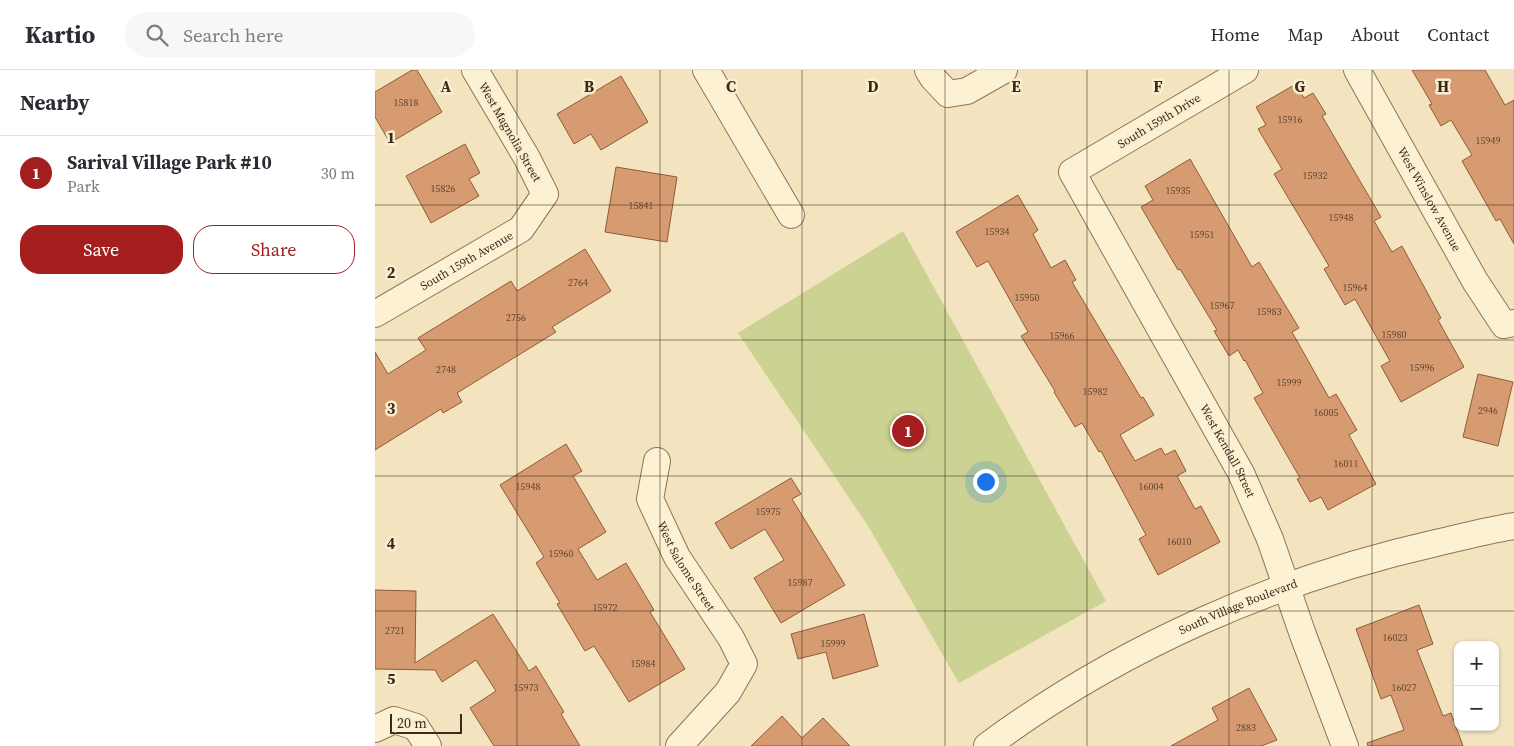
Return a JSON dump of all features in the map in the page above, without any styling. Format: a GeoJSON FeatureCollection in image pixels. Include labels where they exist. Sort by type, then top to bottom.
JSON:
{"type":"FeatureCollection","features":[{"type":"Feature","properties":{"kind":"street","name":"West Magnolia Street"},"geometry":{"type":"LineString","coordinates":[[475,70],[527,158],[545,194]]}},
{"type":"Feature","properties":{"kind":"street"},"geometry":{"type":"LineString","coordinates":[[706,70],[791,215]]}},
{"type":"Feature","properties":{"kind":"street"},"geometry":{"type":"LineString","coordinates":[[928,70],[948,94],[967,91],[1004,70]]}},
{"type":"Feature","properties":{"kind":"street","name":"South 159th Drive"},"geometry":{"type":"LineString","coordinates":[[1072,172],[1245,70]]}},
{"type":"Feature","properties":{"kind":"street","name":"West Winslow Avenue"},"geometry":{"type":"LineString","coordinates":[[1357,70],[1475,281],[1509,324]]}},
{"type":"Feature","properties":{"kind":"street","name":"West Kendall Street"},"geometry":{"type":"LineString","coordinates":[[1072,172],[1241,473],[1270,540],[1345,746]]}},
{"type":"Feature","properties":{"kind":"street","name":"South 159th Avenue"},"geometry":{"type":"LineString","coordinates":[[375,314],[521,228],[545,194]]}},
{"type":"Feature","properties":{"kind":"street","name":"West Salome Street"},"geometry":{"type":"LineString","coordinates":[[657,460],[650,499],[677,557],[731,638],[744,664],[728,692],[679,746]]}},
{"type":"Feature","properties":{"kind":"street","name":"South Village Boulevard"},"geometry":{"type":"LineString","coordinates":[[987,746],[1060,697],[1137,653],[1197,623],[1287,586],[1343,567],[1392,553],[1514,526]]}},
{"type":"Feature","properties":{"kind":"street"},"geometry":{"type":"LineString","coordinates":[[384,725],[416,727],[428,746]]}},
{"type":"Feature","properties":{"kind":"green space"},"geometry":{"type":"Polygon","coordinates":[[[903,231],[1106,601],[959,683],[870,529],[738,333],[903,231]]]}},
{"type":"Feature","properties":{"kind":"building"},"geometry":{"type":"Polygon","coordinates":[[[412,70],[417,70],[442,112],[390,143],[375,117],[375,92],[412,70]]]}},
{"type":"Feature","properties":{"kind":"building"},"geometry":{"type":"Polygon","coordinates":[[[1412,70],[1485,70],[1505,105],[1514,100],[1514,244],[1500,219],[1496,221],[1462,161],[1472,155],[1451,120],[1441,126],[1429,105],[1432,104],[1412,70]]]}},
{"type":"Feature","properties":{"kind":"building"},"geometry":{"type":"Polygon","coordinates":[[[621,76],[648,122],[601,150],[591,134],[574,144],[557,114],[621,76]]]}},
{"type":"Feature","properties":{"kind":"building"},"geometry":{"type":"Polygon","coordinates":[[[1296,84],[1304,98],[1313,93],[1326,114],[1322,116],[1381,217],[1374,221],[1392,252],[1402,246],[1441,318],[1438,320],[1464,367],[1401,402],[1381,366],[1390,361],[1355,299],[1345,305],[1324,269],[1329,266],[1274,174],[1282,169],[1258,129],[1266,125],[1256,107],[1296,84]]]}},
{"type":"Feature","properties":{"kind":"building"},"geometry":{"type":"Polygon","coordinates":[[[465,144],[480,173],[469,179],[479,196],[431,223],[406,176],[465,144]]]}},
{"type":"Feature","properties":{"kind":"building"},"geometry":{"type":"Polygon","coordinates":[[[1190,159],[1252,267],[1259,262],[1299,328],[1292,332],[1329,398],[1336,394],[1357,430],[1349,435],[1376,484],[1328,510],[1321,497],[1310,502],[1297,479],[1300,478],[1254,398],[1263,393],[1245,360],[1238,350],[1229,356],[1214,331],[1217,330],[1180,269],[1178,270],[1141,207],[1153,200],[1145,186],[1190,159]]]}},
{"type":"Feature","properties":{"kind":"building"},"geometry":{"type":"Polygon","coordinates":[[[616,167],[677,177],[667,242],[605,232],[616,167]]]}},
{"type":"Feature","properties":{"kind":"building"},"geometry":{"type":"Polygon","coordinates":[[[1018,195],[1038,230],[1033,234],[1051,268],[1065,260],[1076,280],[1072,282],[1141,398],[1143,397],[1154,415],[1120,435],[1135,461],[1161,448],[1165,455],[1175,450],[1186,471],[1177,476],[1195,509],[1201,506],[1220,542],[1158,575],[1139,539],[1146,535],[1101,451],[1099,452],[1082,423],[1075,427],[1054,392],[1021,336],[1028,332],[988,261],[977,267],[956,232],[1018,195]]]}},
{"type":"Feature","properties":{"kind":"building"},"geometry":{"type":"Polygon","coordinates":[[[585,249],[611,291],[552,327],[556,332],[457,393],[462,402],[443,413],[441,409],[375,450],[375,352],[388,374],[426,350],[418,338],[511,281],[517,291],[585,249]]]}},
{"type":"Feature","properties":{"kind":"building"},"geometry":{"type":"Polygon","coordinates":[[[1478,374],[1513,382],[1498,446],[1463,437],[1478,374]]]}},
{"type":"Feature","properties":{"kind":"building"},"geometry":{"type":"Polygon","coordinates":[[[566,444],[582,471],[573,476],[606,532],[578,549],[597,580],[626,563],[654,610],[650,612],[685,669],[629,702],[594,646],[585,651],[557,604],[560,603],[536,563],[544,557],[500,485],[566,444]]]}},
{"type":"Feature","properties":{"kind":"building"},"geometry":{"type":"Polygon","coordinates":[[[791,478],[801,494],[792,499],[845,585],[781,623],[754,578],[784,560],[765,529],[731,549],[715,523],[791,478]]]}},
{"type":"Feature","properties":{"kind":"building"},"geometry":{"type":"Polygon","coordinates":[[[375,590],[416,591],[415,663],[493,614],[529,671],[536,666],[564,712],[561,714],[580,746],[494,746],[470,708],[496,691],[476,660],[442,682],[435,670],[375,669],[375,590]]]}},
{"type":"Feature","properties":{"kind":"building"},"geometry":{"type":"Polygon","coordinates":[[[1419,605],[1433,644],[1417,650],[1443,716],[1451,713],[1454,721],[1454,731],[1458,731],[1463,746],[1368,746],[1367,743],[1404,730],[1391,695],[1381,699],[1356,629],[1419,605]]]}},
{"type":"Feature","properties":{"kind":"building"},"geometry":{"type":"Polygon","coordinates":[[[864,614],[878,666],[833,679],[826,652],[798,659],[791,634],[864,614]]]}},
{"type":"Feature","properties":{"kind":"building"},"geometry":{"type":"Polygon","coordinates":[[[1249,688],[1277,740],[1261,746],[1171,746],[1218,720],[1212,708],[1249,688]]]}},
{"type":"Feature","properties":{"kind":"building"},"geometry":{"type":"Polygon","coordinates":[[[782,716],[802,738],[823,718],[850,746],[751,746],[782,716]]]}},
{"type":"Feature","properties":{"kind":"place","name":"Sarival Village Park #10"},"geometry":{"type":"Point","coordinates":[908,431]}}]}
